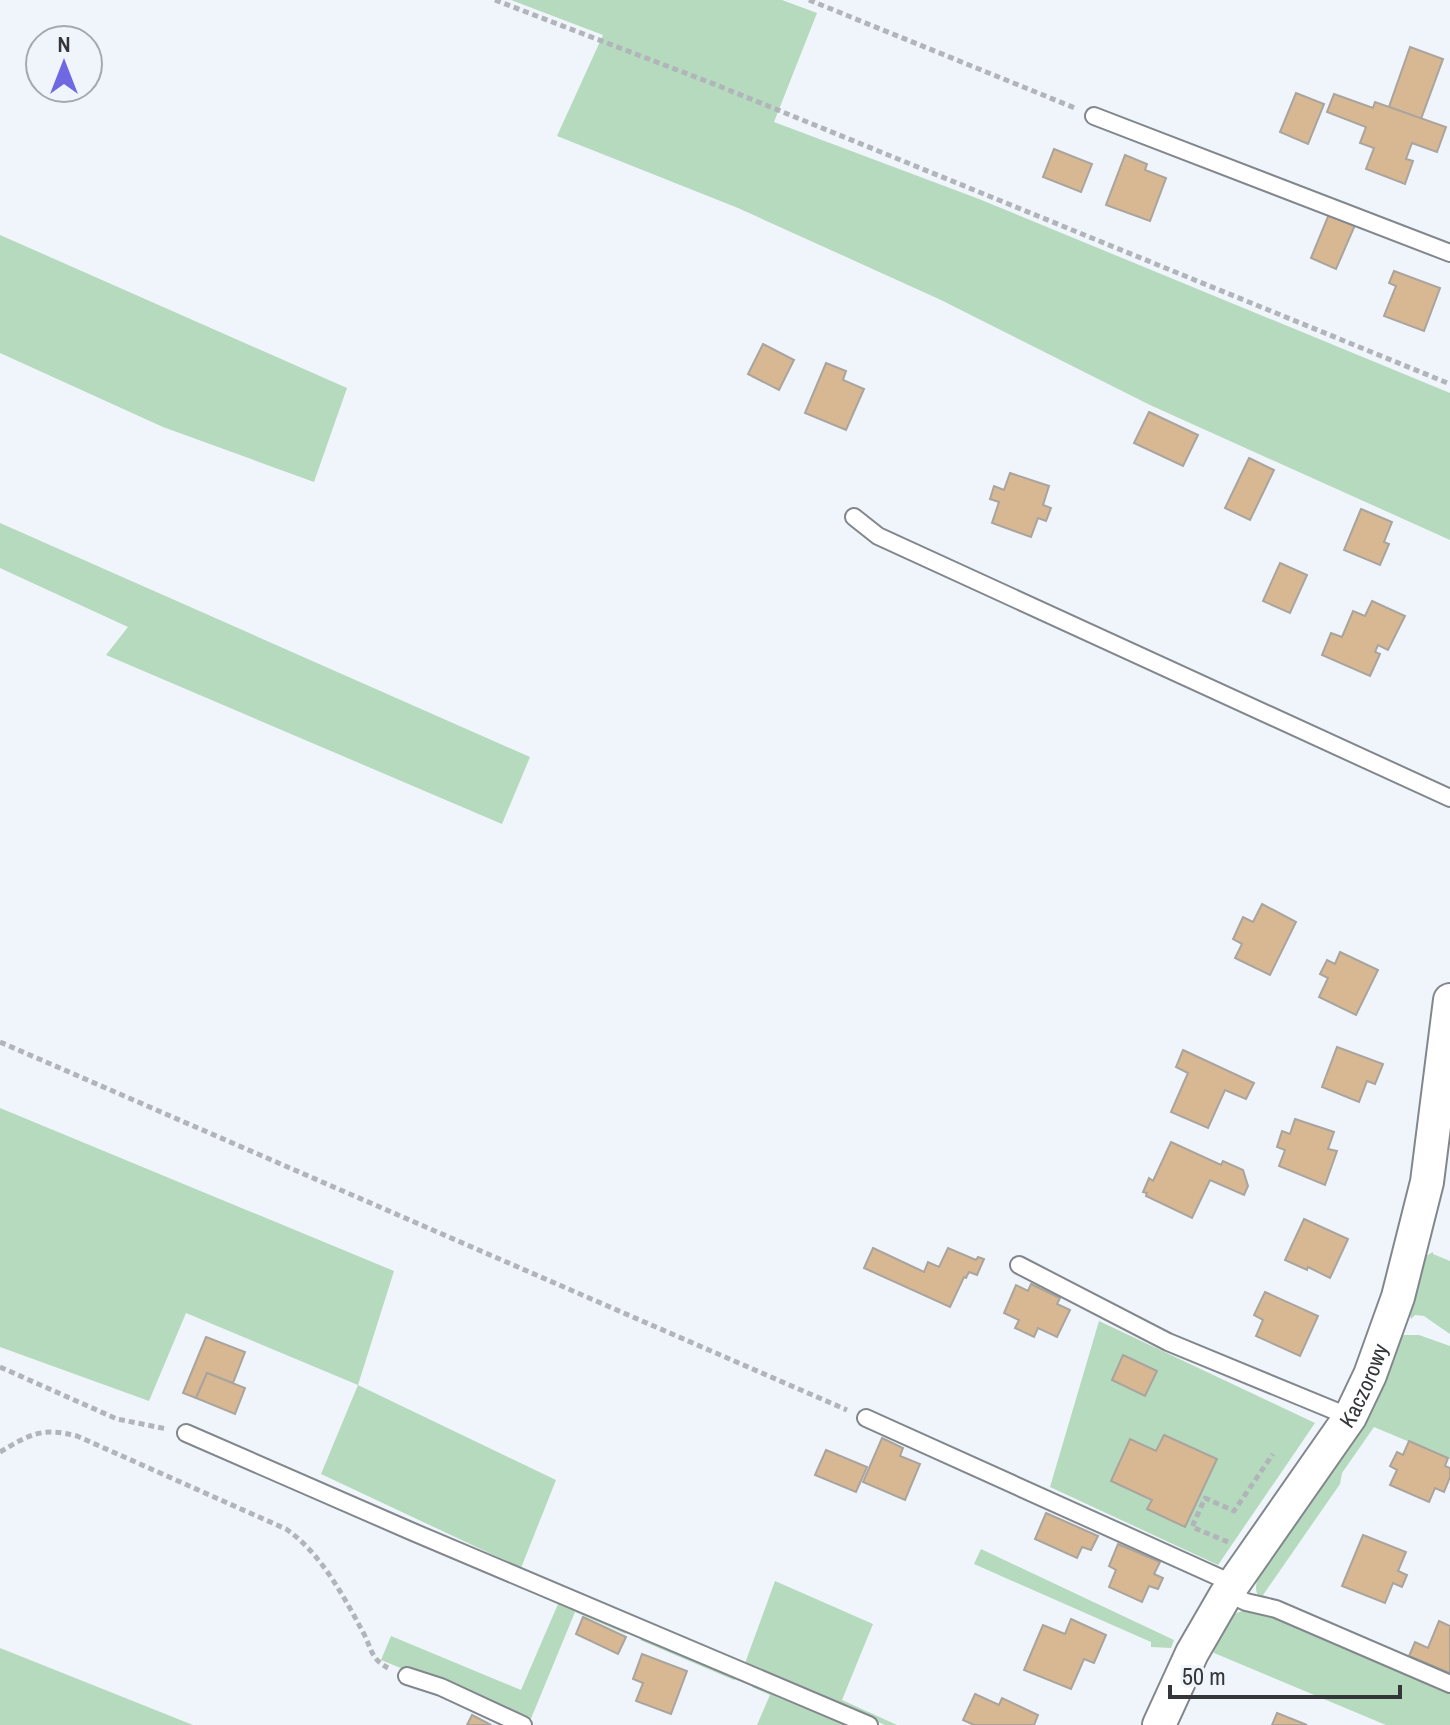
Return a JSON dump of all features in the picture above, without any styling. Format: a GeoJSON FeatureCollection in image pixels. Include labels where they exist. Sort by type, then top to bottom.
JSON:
{"type":"FeatureCollection","features":[{"type":"Feature","properties":{"kind":"street","name":"Kaczorowy"},"geometry":{"type":"LineString","coordinates":[[1159,1725],[1208,1624],[1350,1417],[1370,1375],[1391,1319],[1418,1222],[1431,1157],[1450,1000]]}},
{"type":"Feature","properties":{"kind":"lane"},"geometry":{"type":"LineString","coordinates":[[1094,116],[1450,253]]}},
{"type":"Feature","properties":{"kind":"lane"},"geometry":{"type":"LineString","coordinates":[[854,517],[878,536],[1450,798]]}},
{"type":"Feature","properties":{"kind":"lane"},"geometry":{"type":"LineString","coordinates":[[1019,1265],[1168,1342],[1350,1417]]}},
{"type":"Feature","properties":{"kind":"lane"},"geometry":{"type":"LineString","coordinates":[[866,1418],[1230,1588],[1246,1602],[1276,1609],[1450,1684]]}},
{"type":"Feature","properties":{"kind":"lane"},"geometry":{"type":"LineString","coordinates":[[186,1433],[869,1725]]}},
{"type":"Feature","properties":{"kind":"lane"},"geometry":{"type":"LineString","coordinates":[[407,1676],[441,1687],[523,1725]]}},
{"type":"Feature","properties":{"kind":"path"},"geometry":{"type":"LineString","coordinates":[[495,0],[719,86],[1450,384]]}},
{"type":"Feature","properties":{"kind":"path"},"geometry":{"type":"LineString","coordinates":[[809,0],[1094,116]]}},
{"type":"Feature","properties":{"kind":"path"},"geometry":{"type":"LineString","coordinates":[[0,1042],[866,1418]]}},
{"type":"Feature","properties":{"kind":"path"},"geometry":{"type":"LineString","coordinates":[[0,1367],[117,1419],[186,1433]]}},
{"type":"Feature","properties":{"kind":"path"},"geometry":{"type":"LineString","coordinates":[[0,1452],[26,1436],[58,1431],[77,1436],[286,1529],[307,1546],[318,1560],[365,1636],[375,1660],[407,1676]]}},
{"type":"Feature","properties":{"kind":"path"},"geometry":{"type":"LineString","coordinates":[[1236,1545],[1192,1527],[1205,1498],[1234,1511],[1273,1454]]}},
{"type":"Feature","properties":{"kind":"green space"},"geometry":{"type":"Polygon","coordinates":[[[511,0],[782,0],[817,13],[774,122],[979,199],[1450,393],[1450,540],[1150,405],[941,300],[738,208],[557,136],[603,35],[511,0]]]}},
{"type":"Feature","properties":{"kind":"green space"},"geometry":{"type":"Polygon","coordinates":[[[0,235],[347,388],[314,482],[163,427],[0,353],[0,235]]]}},
{"type":"Feature","properties":{"kind":"green space"},"geometry":{"type":"Polygon","coordinates":[[[0,523],[530,757],[502,824],[106,655],[128,627],[0,568],[0,523]]]}},
{"type":"Feature","properties":{"kind":"green space"},"geometry":{"type":"Polygon","coordinates":[[[0,1108],[394,1271],[358,1385],[186,1313],[149,1401],[0,1347],[0,1108]]]}},
{"type":"Feature","properties":{"kind":"green space"},"geometry":{"type":"Polygon","coordinates":[[[1433,1252],[1450,1261],[1450,1334],[1424,1316],[1415,1315],[1411,1319],[1408,1307],[1422,1258],[1433,1252]]]}},
{"type":"Feature","properties":{"kind":"green space"},"geometry":{"type":"Polygon","coordinates":[[[1099,1321],[1315,1423],[1218,1565],[1050,1487],[1099,1321]]]}},
{"type":"Feature","properties":{"kind":"green space"},"geometry":{"type":"Polygon","coordinates":[[[1404,1335],[1419,1335],[1450,1346],[1450,1459],[1374,1427],[1342,1473],[1340,1484],[1263,1595],[1450,1673],[1450,1678],[1259,1597],[1256,1588],[1266,1562],[1404,1335]]]}},
{"type":"Feature","properties":{"kind":"green space"},"geometry":{"type":"Polygon","coordinates":[[[358,1385],[556,1480],[521,1568],[321,1474],[358,1385]]]}},
{"type":"Feature","properties":{"kind":"green space"},"geometry":{"type":"Polygon","coordinates":[[[369,1523],[623,1626],[626,1634],[575,1612],[530,1721],[381,1660],[391,1636],[521,1690],[558,1604],[369,1523]]]}},
{"type":"Feature","properties":{"kind":"green space"},"geometry":{"type":"Polygon","coordinates":[[[981,1549],[1174,1640],[1171,1648],[1151,1647],[1151,1642],[974,1564],[981,1549]]]}},
{"type":"Feature","properties":{"kind":"green space"},"geometry":{"type":"Polygon","coordinates":[[[775,1581],[873,1624],[842,1700],[897,1725],[885,1725],[744,1666],[775,1581]]]}},
{"type":"Feature","properties":{"kind":"green space"},"geometry":{"type":"Polygon","coordinates":[[[1247,1609],[1257,1609],[1450,1690],[1450,1725],[1386,1725],[1214,1653],[1212,1645],[1229,1616],[1247,1609]]]}},
{"type":"Feature","properties":{"kind":"green space"},"geometry":{"type":"Polygon","coordinates":[[[645,1637],[737,1678],[734,1680],[640,1640],[645,1637]]]}},
{"type":"Feature","properties":{"kind":"green space"},"geometry":{"type":"Polygon","coordinates":[[[0,1648],[193,1725],[0,1725],[0,1648]]]}},
{"type":"Feature","properties":{"kind":"green space"},"geometry":{"type":"Polygon","coordinates":[[[757,1684],[853,1725],[757,1725],[770,1695],[752,1687],[757,1684]]]}},
{"type":"Feature","properties":{"kind":"building"},"geometry":{"type":"Polygon","coordinates":[[[1410,47],[1443,59],[1421,119],[1389,107],[1410,47]]]}},
{"type":"Feature","properties":{"kind":"building"},"geometry":{"type":"Polygon","coordinates":[[[1296,93],[1324,104],[1308,144],[1280,132],[1296,93]]]}},
{"type":"Feature","properties":{"kind":"building"},"geometry":{"type":"Polygon","coordinates":[[[1334,94],[1373,108],[1375,102],[1446,127],[1437,152],[1412,143],[1406,159],[1413,161],[1405,184],[1366,169],[1374,148],[1360,143],[1366,127],[1327,112],[1334,94]]]}},
{"type":"Feature","properties":{"kind":"building"},"geometry":{"type":"Polygon","coordinates":[[[1054,149],[1092,164],[1081,192],[1043,177],[1054,149]]]}},
{"type":"Feature","properties":{"kind":"building"},"geometry":{"type":"Polygon","coordinates":[[[1125,155],[1147,164],[1145,170],[1166,178],[1150,221],[1106,205],[1125,155]]]}},
{"type":"Feature","properties":{"kind":"building"},"geometry":{"type":"Polygon","coordinates":[[[1329,214],[1355,225],[1336,269],[1311,258],[1329,214]]]}},
{"type":"Feature","properties":{"kind":"building"},"geometry":{"type":"Polygon","coordinates":[[[1394,271],[1440,288],[1424,331],[1384,316],[1396,286],[1389,283],[1394,271]]]}},
{"type":"Feature","properties":{"kind":"building"},"geometry":{"type":"Polygon","coordinates":[[[763,344],[794,360],[779,390],[748,374],[763,344]]]}},
{"type":"Feature","properties":{"kind":"building"},"geometry":{"type":"Polygon","coordinates":[[[826,363],[846,371],[843,380],[864,389],[846,430],[805,413],[826,363]]]}},
{"type":"Feature","properties":{"kind":"building"},"geometry":{"type":"Polygon","coordinates":[[[1149,412],[1198,435],[1183,466],[1134,443],[1149,412]]]}},
{"type":"Feature","properties":{"kind":"building"},"geometry":{"type":"Polygon","coordinates":[[[1249,458],[1274,470],[1250,520],[1225,508],[1249,458]]]}},
{"type":"Feature","properties":{"kind":"building"},"geometry":{"type":"Polygon","coordinates":[[[1010,473],[1049,486],[1043,505],[1051,508],[1046,521],[1038,518],[1031,537],[992,523],[999,502],[990,499],[994,486],[1004,490],[1010,473]]]}},
{"type":"Feature","properties":{"kind":"building"},"geometry":{"type":"Polygon","coordinates":[[[1361,509],[1392,522],[1384,542],[1389,544],[1380,565],[1344,550],[1361,509]]]}},
{"type":"Feature","properties":{"kind":"building"},"geometry":{"type":"Polygon","coordinates":[[[1280,563],[1307,575],[1290,613],[1263,601],[1280,563]]]}},
{"type":"Feature","properties":{"kind":"building"},"geometry":{"type":"Polygon","coordinates":[[[1372,601],[1405,616],[1388,650],[1378,645],[1375,652],[1380,654],[1370,676],[1322,655],[1331,633],[1342,637],[1353,611],[1365,616],[1372,601]]]}},
{"type":"Feature","properties":{"kind":"building"},"geometry":{"type":"Polygon","coordinates":[[[1262,904],[1296,922],[1270,975],[1235,958],[1242,944],[1233,939],[1243,917],[1253,922],[1262,904]]]}},
{"type":"Feature","properties":{"kind":"building"},"geometry":{"type":"Polygon","coordinates":[[[1340,952],[1378,970],[1356,1015],[1319,997],[1328,978],[1320,974],[1327,960],[1335,964],[1340,952]]]}},
{"type":"Feature","properties":{"kind":"building"},"geometry":{"type":"Polygon","coordinates":[[[1337,1047],[1383,1064],[1375,1084],[1367,1081],[1359,1102],[1322,1087],[1337,1047]]]}},
{"type":"Feature","properties":{"kind":"building"},"geometry":{"type":"Polygon","coordinates":[[[1183,1050],[1254,1083],[1246,1099],[1225,1090],[1208,1128],[1171,1112],[1188,1073],[1176,1067],[1183,1050]]]}},
{"type":"Feature","properties":{"kind":"building"},"geometry":{"type":"Polygon","coordinates":[[[1295,1119],[1334,1132],[1328,1149],[1337,1151],[1325,1185],[1279,1166],[1285,1150],[1277,1147],[1282,1131],[1290,1134],[1295,1119]]]}},
{"type":"Feature","properties":{"kind":"building"},"geometry":{"type":"Polygon","coordinates":[[[1171,1142],[1221,1165],[1223,1161],[1243,1170],[1248,1186],[1244,1195],[1210,1180],[1192,1218],[1146,1196],[1147,1193],[1143,1192],[1149,1178],[1153,1181],[1171,1142]]]}},
{"type":"Feature","properties":{"kind":"building"},"geometry":{"type":"Polygon","coordinates":[[[1304,1219],[1348,1239],[1330,1278],[1285,1260],[1304,1219]]]}},
{"type":"Feature","properties":{"kind":"building"},"geometry":{"type":"Polygon","coordinates":[[[873,1248],[924,1272],[928,1262],[939,1267],[948,1248],[976,1260],[978,1257],[984,1259],[977,1275],[969,1272],[964,1277],[950,1307],[864,1268],[873,1248]]]}},
{"type":"Feature","properties":{"kind":"building"},"geometry":{"type":"Polygon","coordinates":[[[1031,1284],[1060,1298],[1057,1304],[1070,1310],[1057,1337],[1038,1328],[1034,1337],[1015,1328],[1019,1320],[1004,1313],[1016,1285],[1028,1291],[1031,1284]]]}},
{"type":"Feature","properties":{"kind":"building"},"geometry":{"type":"Polygon","coordinates":[[[1265,1292],[1318,1316],[1300,1356],[1256,1336],[1263,1320],[1254,1315],[1265,1292]]]}},
{"type":"Feature","properties":{"kind":"building"},"geometry":{"type":"Polygon","coordinates":[[[206,1337],[245,1352],[233,1383],[207,1373],[196,1398],[183,1393],[206,1337]]]}},
{"type":"Feature","properties":{"kind":"building"},"geometry":{"type":"Polygon","coordinates":[[[1123,1355],[1157,1371],[1145,1396],[1112,1380],[1123,1355]]]}},
{"type":"Feature","properties":{"kind":"building"},"geometry":{"type":"Polygon","coordinates":[[[207,1373],[245,1388],[235,1414],[196,1398],[207,1373]]]}},
{"type":"Feature","properties":{"kind":"building"},"geometry":{"type":"Polygon","coordinates":[[[1164,1435],[1217,1459],[1185,1527],[1147,1509],[1152,1500],[1111,1481],[1130,1439],[1156,1451],[1164,1435]]]}},
{"type":"Feature","properties":{"kind":"building"},"geometry":{"type":"Polygon","coordinates":[[[882,1438],[903,1448],[900,1456],[920,1464],[905,1500],[863,1482],[882,1438]]]}},
{"type":"Feature","properties":{"kind":"building"},"geometry":{"type":"Polygon","coordinates":[[[1409,1441],[1448,1458],[1445,1466],[1450,1468],[1450,1477],[1444,1492],[1435,1488],[1429,1502],[1390,1485],[1397,1470],[1390,1466],[1397,1452],[1403,1455],[1409,1441]]]}},
{"type":"Feature","properties":{"kind":"building"},"geometry":{"type":"Polygon","coordinates":[[[826,1450],[867,1467],[856,1492],[815,1475],[826,1450]]]}},
{"type":"Feature","properties":{"kind":"building"},"geometry":{"type":"Polygon","coordinates":[[[1046,1513],[1098,1536],[1091,1550],[1082,1547],[1077,1558],[1035,1539],[1046,1513]]]}},
{"type":"Feature","properties":{"kind":"building"},"geometry":{"type":"Polygon","coordinates":[[[1363,1535],[1406,1552],[1398,1571],[1407,1575],[1402,1587],[1393,1583],[1385,1603],[1342,1586],[1363,1535]]]}},
{"type":"Feature","properties":{"kind":"building"},"geometry":{"type":"Polygon","coordinates":[[[1118,1544],[1160,1562],[1154,1574],[1163,1578],[1158,1589],[1149,1586],[1142,1602],[1109,1587],[1116,1570],[1109,1566],[1118,1544]]]}},
{"type":"Feature","properties":{"kind":"building"},"geometry":{"type":"Polygon","coordinates":[[[583,1617],[626,1637],[618,1654],[576,1634],[583,1617]]]}},
{"type":"Feature","properties":{"kind":"building"},"geometry":{"type":"Polygon","coordinates":[[[1071,1619],[1106,1635],[1094,1663],[1084,1659],[1071,1689],[1024,1670],[1043,1625],[1065,1634],[1071,1619]]]}},
{"type":"Feature","properties":{"kind":"building"},"geometry":{"type":"Polygon","coordinates":[[[1439,1621],[1450,1626],[1450,1673],[1409,1656],[1415,1642],[1428,1648],[1439,1621]]]}},
{"type":"Feature","properties":{"kind":"building"},"geometry":{"type":"Polygon","coordinates":[[[642,1654],[687,1671],[671,1714],[636,1701],[643,1683],[633,1679],[642,1654]]]}},
{"type":"Feature","properties":{"kind":"building"},"geometry":{"type":"Polygon","coordinates":[[[975,1694],[999,1705],[1002,1698],[1038,1715],[1034,1725],[974,1725],[963,1720],[975,1694]]]}},
{"type":"Feature","properties":{"kind":"building"},"geometry":{"type":"Polygon","coordinates":[[[1277,1713],[1307,1725],[1272,1725],[1277,1713]]]}},
{"type":"Feature","properties":{"kind":"building"},"geometry":{"type":"Polygon","coordinates":[[[472,1715],[491,1725],[467,1725],[472,1715]]]}}]}
